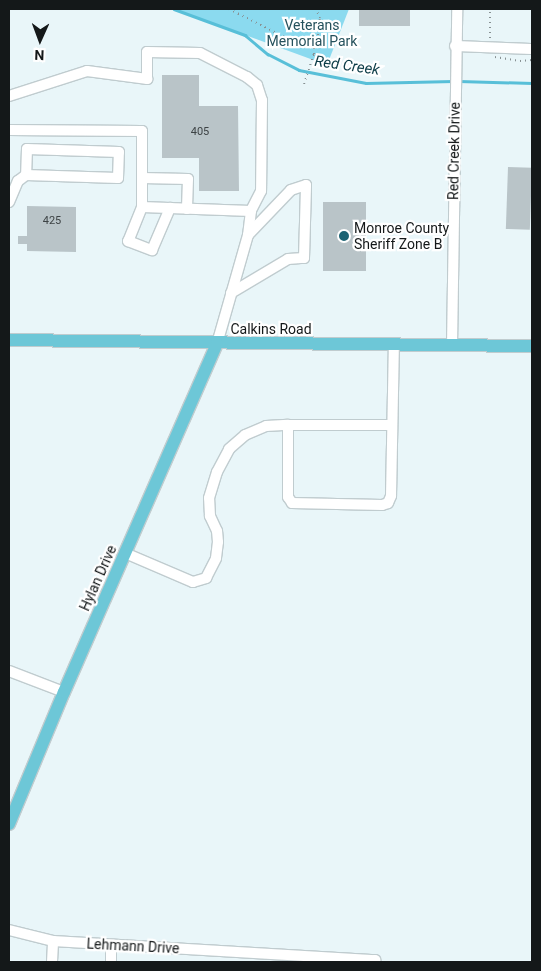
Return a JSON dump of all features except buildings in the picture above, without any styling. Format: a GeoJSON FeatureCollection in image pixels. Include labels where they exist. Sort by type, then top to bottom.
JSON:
{"type":"FeatureCollection","features":[{"type":"Feature","properties":{"kind":"main road","name":"Calkins Road"},"geometry":{"type":"LineString","coordinates":[[9,340],[217,344],[532,346]]}},
{"type":"Feature","properties":{"kind":"main road","name":"Hylan Drive"},"geometry":{"type":"LineString","coordinates":[[9,824],[64,692],[217,344]]}},
{"type":"Feature","properties":{"kind":"street","name":"Red Creek Drive"},"geometry":{"type":"LineString","coordinates":[[452,345],[454,99],[457,9]]}},
{"type":"Feature","properties":{"kind":"street"},"geometry":{"type":"LineString","coordinates":[[455,46],[532,49]]}},
{"type":"Feature","properties":{"kind":"street"},"geometry":{"type":"LineString","coordinates":[[9,96],[88,71],[147,79],[147,52],[200,53],[210,56],[247,77],[257,85],[261,93],[261,191],[251,211],[248,235],[217,344]]}},
{"type":"Feature","properties":{"kind":"street"},"geometry":{"type":"LineString","coordinates":[[9,130],[142,131],[142,207],[128,242],[152,250],[170,208]]}},
{"type":"Feature","properties":{"kind":"street"},"geometry":{"type":"LineString","coordinates":[[9,202],[18,181],[26,174],[118,178],[118,152],[27,150],[26,174]]}},
{"type":"Feature","properties":{"kind":"street"},"geometry":{"type":"LineString","coordinates":[[142,178],[188,179],[187,208]]}},
{"type":"Feature","properties":{"kind":"street"},"geometry":{"type":"LineString","coordinates":[[231,293],[288,260],[304,258],[306,185],[291,190],[248,235]]}},
{"type":"Feature","properties":{"kind":"street"},"geometry":{"type":"LineString","coordinates":[[142,207],[251,211]]}},
{"type":"Feature","properties":{"kind":"street"},"geometry":{"type":"LineString","coordinates":[[288,425],[288,497],[292,503],[382,505],[388,503],[391,496],[394,345]]}},
{"type":"Feature","properties":{"kind":"street"},"geometry":{"type":"LineString","coordinates":[[125,553],[192,582],[206,578],[216,558],[218,542],[217,531],[210,516],[209,498],[217,472],[229,448],[246,435],[266,426],[392,425]]}},
{"type":"Feature","properties":{"kind":"street"},"geometry":{"type":"LineString","coordinates":[[9,671],[64,692]]}},
{"type":"Feature","properties":{"kind":"street","name":"Lehmann Drive"},"geometry":{"type":"LineString","coordinates":[[9,930],[53,941],[229,951],[259,958],[376,960],[375,962]]}},
{"type":"Feature","properties":{"kind":"street"},"geometry":{"type":"LineString","coordinates":[[52,962],[53,941]]}},
{"type":"Feature","properties":{"kind":"street"},"geometry":{"type":"LineString","coordinates":[[111,945],[111,962]]}},
{"type":"Feature","properties":{"kind":"street"},"geometry":{"type":"LineString","coordinates":[[228,962],[229,951]]}},
{"type":"Feature","properties":{"kind":"path"},"geometry":{"type":"LineString","coordinates":[[229,9],[298,45],[308,46],[314,42]]}},
{"type":"Feature","properties":{"kind":"path"},"geometry":{"type":"LineString","coordinates":[[304,84],[311,68],[314,42],[318,35],[320,18],[316,9]]}},
{"type":"Feature","properties":{"kind":"green space","name":"Veterans Memorial Park"},"geometry":{"type":"Polygon","coordinates":[[[174,9],[349,9],[327,65],[174,9]]]}},
{"type":"Feature","properties":{"kind":"waterway","name":"Red Creek"},"geometry":{"type":"LineString","coordinates":[[174,9],[245,35],[268,54],[299,70],[366,83],[453,81]]}},
{"type":"Feature","properties":{"kind":"waterway","name":"Red Creek"},"geometry":{"type":"LineString","coordinates":[[459,81],[532,83]]}},
{"type":"Feature","properties":{"kind":"place","name":"Monroe County Sheriff Zone B"},"geometry":{"type":"Point","coordinates":[344,236]}}]}
